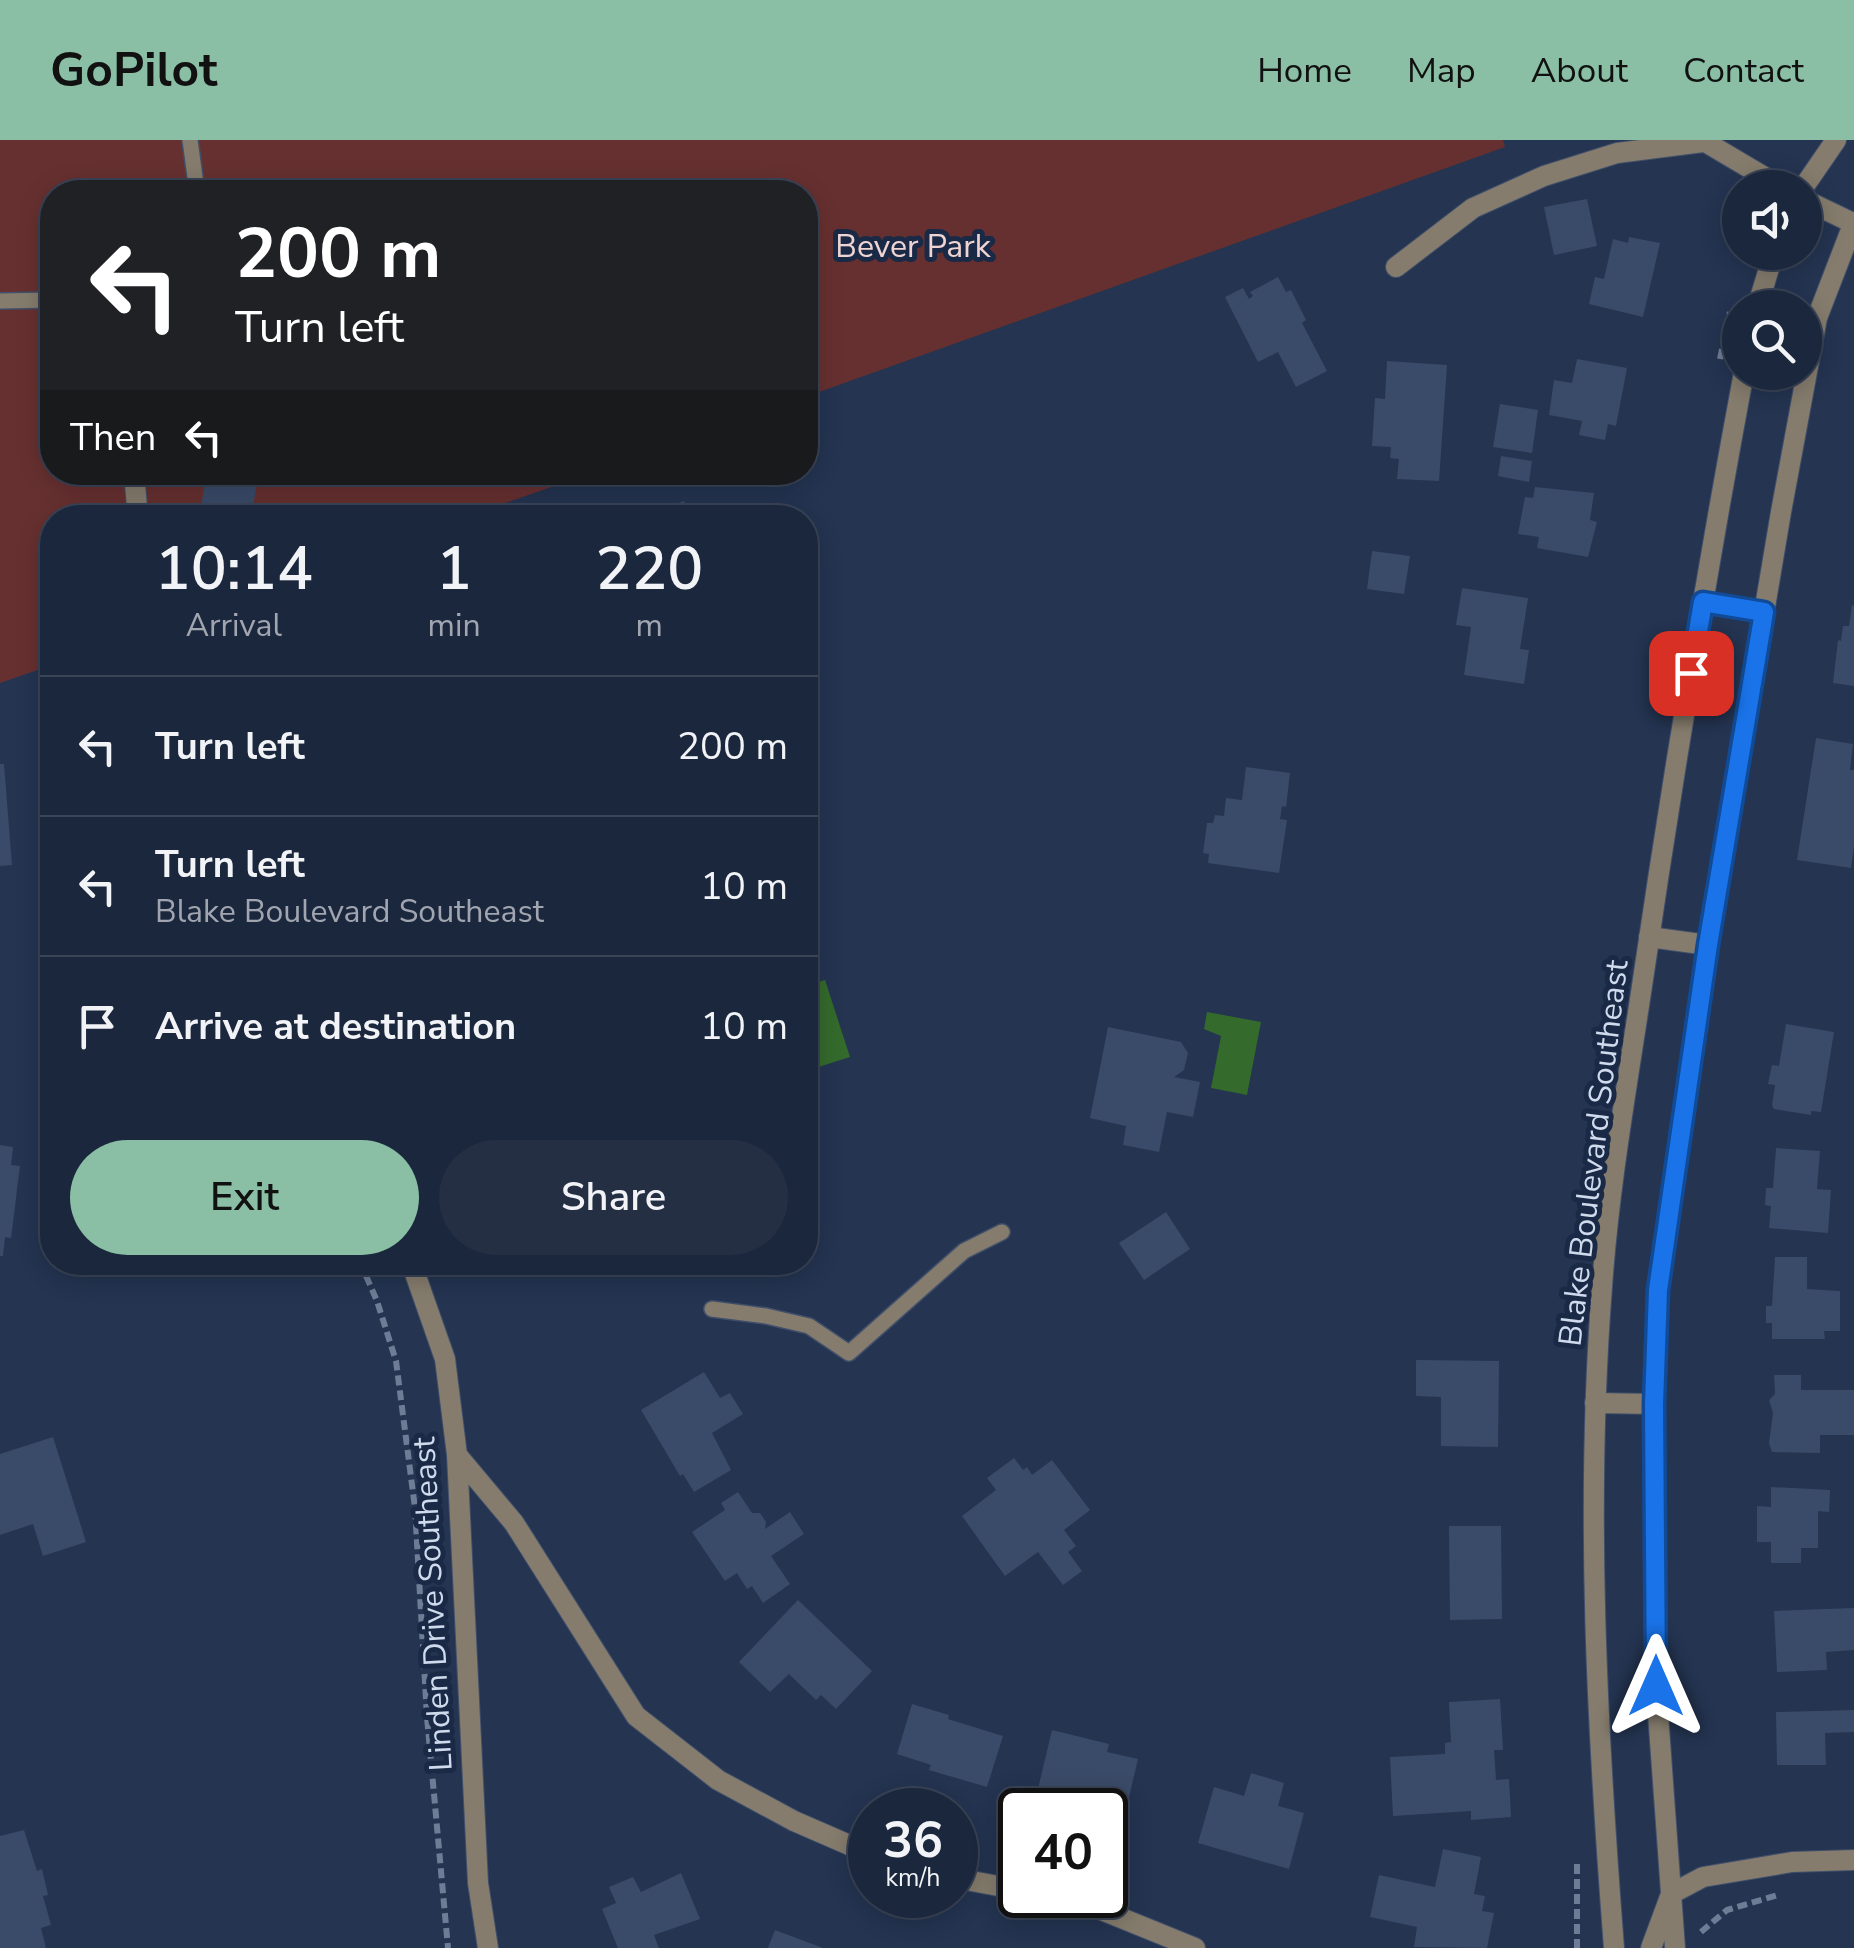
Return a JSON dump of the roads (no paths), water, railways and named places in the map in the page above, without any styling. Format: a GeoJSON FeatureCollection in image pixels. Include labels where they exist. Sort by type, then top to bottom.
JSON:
{"type":"FeatureCollection","features":[{"type":"Feature","properties":{"kind":"street"},"geometry":{"type":"LineString","coordinates":[[1815,170],[1836,140]]}},
{"type":"Feature","properties":{"kind":"street"},"geometry":{"type":"LineString","coordinates":[[1396,267],[1474,208],[1544,176],[1617,152],[1703,141],[1752,170]]}},
{"type":"Feature","properties":{"kind":"street"},"geometry":{"type":"LineString","coordinates":[[1683,1943],[1671,1894],[1656,1686],[1654,1404],[1658,1290],[1708,945],[1817,318],[1854,223],[1822,208]]}},
{"type":"Feature","properties":{"kind":"street","name":"Blake Boulevard Southeast"},"geometry":{"type":"LineString","coordinates":[[1614,1948],[1600,1758],[1595,1403],[1607,1229],[1649,937],[1741,390]]}},
{"type":"Feature","properties":{"kind":"street"},"geometry":{"type":"LineString","coordinates":[[1703,602],[1764,612]]}},
{"type":"Feature","properties":{"kind":"street"},"geometry":{"type":"LineString","coordinates":[[1649,937],[1708,945]]}},
{"type":"Feature","properties":{"kind":"street","name":"Linden Drive Southeast"},"geometry":{"type":"LineString","coordinates":[[415,1275],[444,1360],[456,1455],[478,1882],[488,1948]]}},
{"type":"Feature","properties":{"kind":"street"},"geometry":{"type":"LineString","coordinates":[[1595,1403],[1654,1404]]}},
{"type":"Feature","properties":{"kind":"street"},"geometry":{"type":"LineString","coordinates":[[456,1455],[514,1524],[636,1716],[718,1780],[848,1844]]}},
{"type":"Feature","properties":{"kind":"street"},"geometry":{"type":"LineString","coordinates":[[1651,1948],[1671,1894],[1703,1876],[1792,1862],[1854,1860]]}},
{"type":"Feature","properties":{"kind":"street"},"geometry":{"type":"LineString","coordinates":[[1121,1918],[1195,1948]]}},
{"type":"Feature","properties":{"kind":"lane"},"geometry":{"type":"LineString","coordinates":[[190,140],[195,180]]}},
{"type":"Feature","properties":{"kind":"lane"},"geometry":{"type":"LineString","coordinates":[[0,301],[40,300]]}},
{"type":"Feature","properties":{"kind":"lane"},"geometry":{"type":"LineString","coordinates":[[712,1309],[810,1326],[849,1353],[964,1251],[1002,1232]]}},
{"type":"Feature","properties":{"kind":"park label","name":"Bever Park"},"geometry":{"type":"Point","coordinates":[913,246]}}]}
